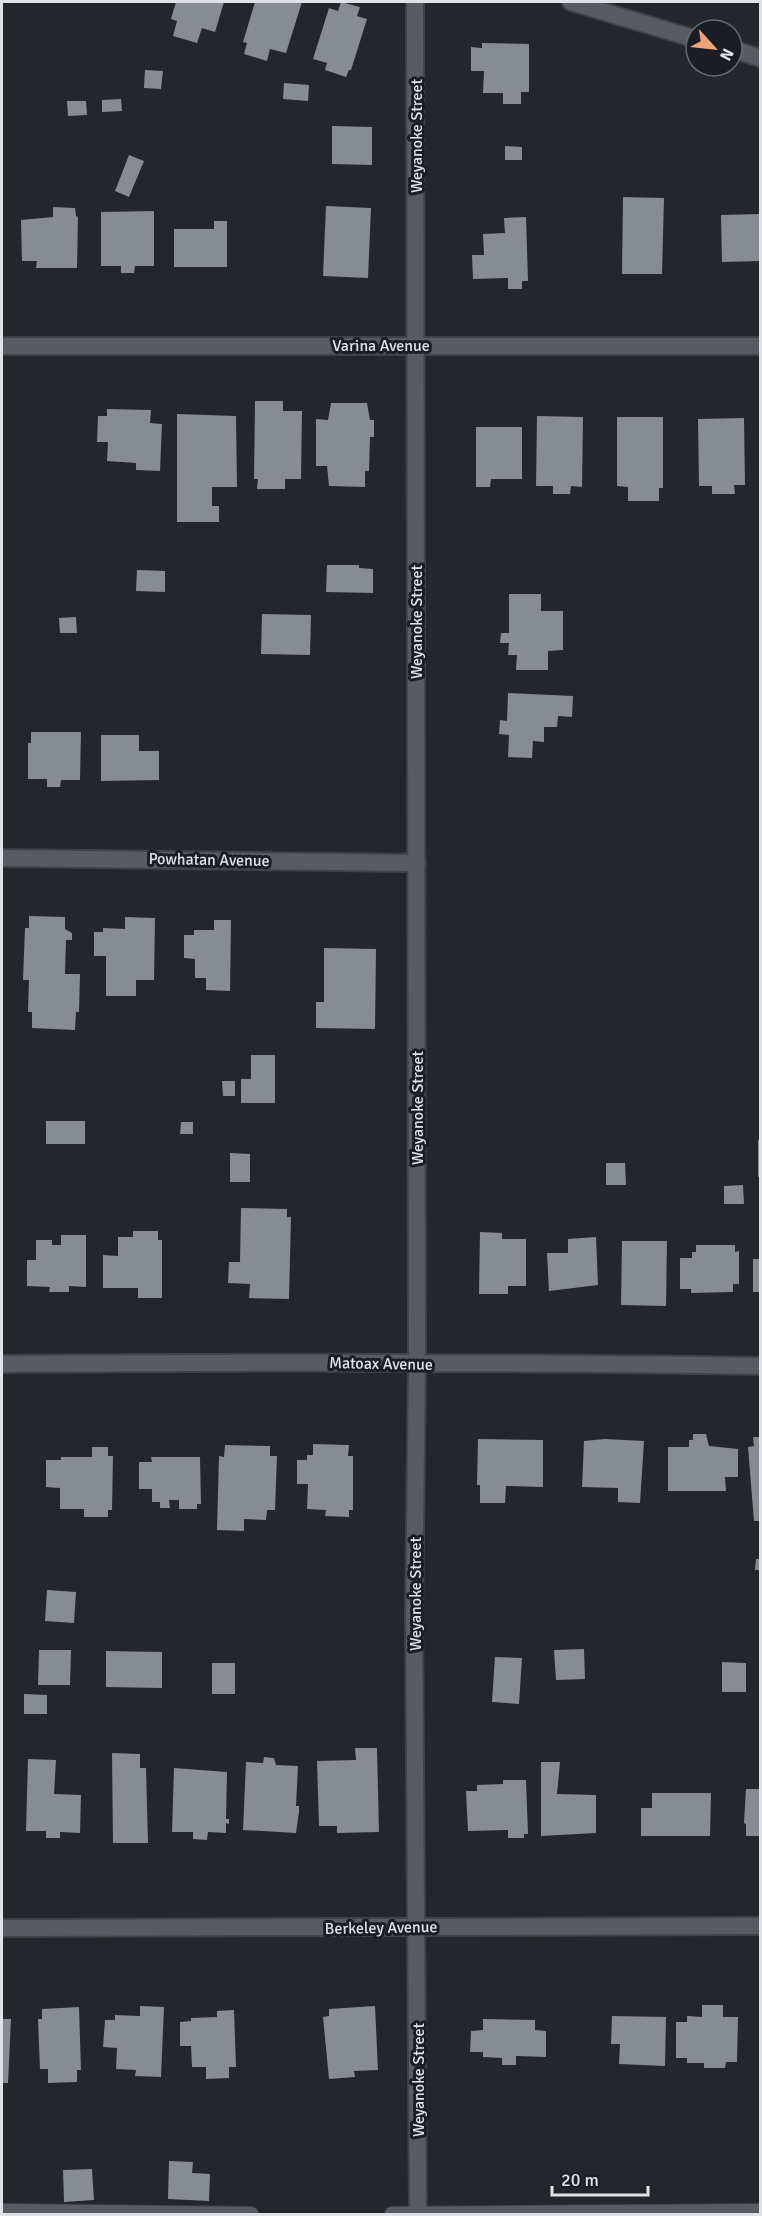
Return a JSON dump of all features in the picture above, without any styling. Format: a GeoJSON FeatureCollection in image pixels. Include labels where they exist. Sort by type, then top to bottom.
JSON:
{"type":"FeatureCollection","features":[{"type":"Feature","properties":{"kind":"street","name":"Weyanoke Street"},"geometry":{"type":"LineString","coordinates":[[415,2],[417,1363],[414,1614],[418,2214]]}},
{"type":"Feature","properties":{"kind":"street"},"geometry":{"type":"LineString","coordinates":[[571,2],[684,35]]}},
{"type":"Feature","properties":{"kind":"street"},"geometry":{"type":"LineString","coordinates":[[744,53],[760,58]]}},
{"type":"Feature","properties":{"kind":"street","name":"Varina Avenue"},"geometry":{"type":"LineString","coordinates":[[2,346],[760,346]]}},
{"type":"Feature","properties":{"kind":"street","name":"Powhatan Avenue"},"geometry":{"type":"LineString","coordinates":[[2,858],[417,862]]}},
{"type":"Feature","properties":{"kind":"street","name":"Matoax Avenue"},"geometry":{"type":"LineString","coordinates":[[2,1364],[355,1361],[760,1366]]}},
{"type":"Feature","properties":{"kind":"street","name":"Berkeley Avenue"},"geometry":{"type":"LineString","coordinates":[[2,1928],[760,1926]]}},
{"type":"Feature","properties":{"kind":"lane"},"geometry":{"type":"LineString","coordinates":[[2,2211],[251,2214]]}},
{"type":"Feature","properties":{"kind":"lane"},"geometry":{"type":"LineString","coordinates":[[392,2214],[760,2211]]}},
{"type":"Feature","properties":{"kind":"building"},"geometry":{"type":"Polygon","coordinates":[[[176,2],[224,2],[215,32],[202,28],[197,43],[173,36],[177,21],[171,19],[176,2]]]}},
{"type":"Feature","properties":{"kind":"building"},"geometry":{"type":"Polygon","coordinates":[[[255,2],[302,2],[286,53],[270,49],[267,61],[244,54],[247,43],[243,42],[255,2]]]}},
{"type":"Feature","properties":{"kind":"building"},"geometry":{"type":"Polygon","coordinates":[[[341,2],[360,7],[357,16],[367,19],[351,70],[346,77],[325,70],[327,63],[313,59],[329,8],[338,11],[341,2]]]}},
{"type":"Feature","properties":{"kind":"building"},"geometry":{"type":"Polygon","coordinates":[[[482,43],[529,44],[529,92],[521,92],[521,104],[503,104],[503,93],[483,93],[484,71],[471,71],[471,47],[482,48],[482,43]]]}},
{"type":"Feature","properties":{"kind":"building"},"geometry":{"type":"Polygon","coordinates":[[[145,70],[163,71],[161,89],[144,88],[145,70]]]}},
{"type":"Feature","properties":{"kind":"building"},"geometry":{"type":"Polygon","coordinates":[[[284,83],[309,85],[308,101],[283,99],[284,83]]]}},
{"type":"Feature","properties":{"kind":"building"},"geometry":{"type":"Polygon","coordinates":[[[121,99],[122,111],[102,112],[102,100],[121,99]]]}},
{"type":"Feature","properties":{"kind":"building"},"geometry":{"type":"Polygon","coordinates":[[[67,101],[86,101],[87,115],[68,116],[67,101]]]}},
{"type":"Feature","properties":{"kind":"building"},"geometry":{"type":"Polygon","coordinates":[[[332,126],[372,127],[372,165],[332,164],[332,126]]]}},
{"type":"Feature","properties":{"kind":"building"},"geometry":{"type":"Polygon","coordinates":[[[505,146],[522,147],[522,160],[505,160],[505,146]]]}},
{"type":"Feature","properties":{"kind":"building"},"geometry":{"type":"Polygon","coordinates":[[[129,155],[144,161],[129,197],[115,191],[129,155]]]}},
{"type":"Feature","properties":{"kind":"building"},"geometry":{"type":"Polygon","coordinates":[[[623,197],[664,198],[662,274],[622,274],[623,197]]]}},
{"type":"Feature","properties":{"kind":"building"},"geometry":{"type":"Polygon","coordinates":[[[326,206],[371,208],[368,278],[323,276],[326,206]]]}},
{"type":"Feature","properties":{"kind":"building"},"geometry":{"type":"Polygon","coordinates":[[[53,207],[75,208],[78,217],[77,268],[36,268],[37,261],[22,261],[21,220],[53,217],[53,207]]]}},
{"type":"Feature","properties":{"kind":"building"},"geometry":{"type":"Polygon","coordinates":[[[154,211],[154,266],[135,266],[134,273],[121,273],[121,266],[101,266],[101,212],[154,211]]]}},
{"type":"Feature","properties":{"kind":"building"},"geometry":{"type":"Polygon","coordinates":[[[760,214],[760,261],[722,262],[721,215],[760,214]]]}},
{"type":"Feature","properties":{"kind":"building"},"geometry":{"type":"Polygon","coordinates":[[[526,217],[528,281],[522,281],[522,289],[508,289],[508,278],[473,279],[472,255],[484,255],[483,234],[505,233],[504,218],[526,217]]]}},
{"type":"Feature","properties":{"kind":"building"},"geometry":{"type":"Polygon","coordinates":[[[214,221],[227,221],[227,267],[174,267],[174,229],[214,229],[214,221]]]}},
{"type":"Feature","properties":{"kind":"building"},"geometry":{"type":"Polygon","coordinates":[[[255,401],[283,401],[283,411],[302,411],[301,479],[285,479],[285,489],[257,489],[258,479],[254,479],[255,401]]]}},
{"type":"Feature","properties":{"kind":"building"},"geometry":{"type":"Polygon","coordinates":[[[331,403],[367,403],[370,420],[374,420],[374,437],[370,437],[369,471],[365,471],[365,487],[329,486],[327,466],[316,466],[316,419],[328,420],[331,403]]]}},
{"type":"Feature","properties":{"kind":"building"},"geometry":{"type":"Polygon","coordinates":[[[107,409],[151,410],[150,423],[162,424],[160,471],[136,470],[136,463],[107,461],[108,442],[97,442],[98,416],[107,416],[107,409]]]}},
{"type":"Feature","properties":{"kind":"building"},"geometry":{"type":"Polygon","coordinates":[[[177,414],[236,416],[237,487],[212,487],[212,506],[219,506],[219,522],[177,522],[177,414]]]}},
{"type":"Feature","properties":{"kind":"building"},"geometry":{"type":"Polygon","coordinates":[[[537,416],[583,417],[582,487],[571,486],[570,494],[553,494],[553,486],[536,486],[537,416]]]}},
{"type":"Feature","properties":{"kind":"building"},"geometry":{"type":"Polygon","coordinates":[[[617,417],[663,417],[663,488],[659,488],[659,501],[628,501],[628,487],[617,486],[617,417]]]}},
{"type":"Feature","properties":{"kind":"building"},"geometry":{"type":"Polygon","coordinates":[[[744,418],[745,485],[734,485],[735,494],[712,494],[712,486],[699,486],[698,419],[744,418]]]}},
{"type":"Feature","properties":{"kind":"building"},"geometry":{"type":"Polygon","coordinates":[[[476,427],[522,427],[522,479],[491,479],[490,487],[476,487],[476,427]]]}},
{"type":"Feature","properties":{"kind":"building"},"geometry":{"type":"Polygon","coordinates":[[[327,565],[359,565],[359,568],[373,569],[373,593],[326,592],[327,565]]]}},
{"type":"Feature","properties":{"kind":"building"},"geometry":{"type":"Polygon","coordinates":[[[137,570],[165,571],[165,592],[136,591],[137,570]]]}},
{"type":"Feature","properties":{"kind":"building"},"geometry":{"type":"Polygon","coordinates":[[[509,594],[541,594],[541,611],[563,611],[563,650],[548,651],[548,670],[516,670],[517,655],[508,655],[509,643],[500,643],[501,633],[509,633],[509,594]]]}},
{"type":"Feature","properties":{"kind":"building"},"geometry":{"type":"Polygon","coordinates":[[[262,614],[311,615],[310,655],[261,654],[262,614]]]}},
{"type":"Feature","properties":{"kind":"building"},"geometry":{"type":"Polygon","coordinates":[[[76,617],[77,633],[60,633],[59,618],[76,617]]]}},
{"type":"Feature","properties":{"kind":"building"},"geometry":{"type":"Polygon","coordinates":[[[508,693],[573,696],[572,717],[558,716],[557,727],[544,727],[544,742],[533,741],[532,758],[508,757],[509,735],[499,734],[500,720],[507,721],[508,693]]]}},
{"type":"Feature","properties":{"kind":"building"},"geometry":{"type":"Polygon","coordinates":[[[31,732],[81,732],[80,780],[61,780],[60,787],[47,787],[47,779],[28,779],[28,743],[31,743],[31,732]]]}},
{"type":"Feature","properties":{"kind":"building"},"geometry":{"type":"Polygon","coordinates":[[[101,735],[139,735],[139,751],[159,751],[159,780],[101,781],[101,735]]]}},
{"type":"Feature","properties":{"kind":"building"},"geometry":{"type":"Polygon","coordinates":[[[29,916],[65,917],[65,929],[72,933],[72,940],[66,940],[65,974],[80,974],[79,1012],[76,1012],[75,1030],[32,1028],[32,1012],[28,1012],[29,980],[23,980],[25,928],[29,928],[29,916]]]}},
{"type":"Feature","properties":{"kind":"building"},"geometry":{"type":"Polygon","coordinates":[[[125,917],[155,918],[154,980],[136,980],[136,996],[106,996],[106,956],[94,956],[94,932],[103,932],[103,928],[125,929],[125,917]]]}},
{"type":"Feature","properties":{"kind":"building"},"geometry":{"type":"Polygon","coordinates":[[[214,920],[231,920],[230,991],[206,990],[206,978],[195,978],[195,959],[184,958],[184,935],[194,935],[194,930],[214,930],[214,920]]]}},
{"type":"Feature","properties":{"kind":"building"},"geometry":{"type":"Polygon","coordinates":[[[324,948],[376,949],[375,1029],[316,1028],[316,1002],[324,1002],[324,948]]]}},
{"type":"Feature","properties":{"kind":"building"},"geometry":{"type":"Polygon","coordinates":[[[251,1055],[275,1055],[275,1103],[241,1103],[241,1079],[251,1079],[251,1055]]]}},
{"type":"Feature","properties":{"kind":"building"},"geometry":{"type":"Polygon","coordinates":[[[222,1081],[235,1081],[235,1096],[223,1096],[222,1081]]]}},
{"type":"Feature","properties":{"kind":"building"},"geometry":{"type":"Polygon","coordinates":[[[46,1121],[85,1121],[85,1144],[46,1144],[46,1121]]]}},
{"type":"Feature","properties":{"kind":"building"},"geometry":{"type":"Polygon","coordinates":[[[181,1122],[193,1122],[193,1134],[180,1134],[181,1122]]]}},
{"type":"Feature","properties":{"kind":"building"},"geometry":{"type":"Polygon","coordinates":[[[758,1140],[760,1140],[760,1177],[758,1177],[758,1140]]]}},
{"type":"Feature","properties":{"kind":"building"},"geometry":{"type":"Polygon","coordinates":[[[230,1153],[250,1154],[250,1182],[230,1182],[230,1153]]]}},
{"type":"Feature","properties":{"kind":"building"},"geometry":{"type":"Polygon","coordinates":[[[606,1163],[625,1163],[626,1185],[606,1185],[606,1163]]]}},
{"type":"Feature","properties":{"kind":"building"},"geometry":{"type":"Polygon","coordinates":[[[743,1185],[744,1204],[724,1204],[724,1186],[743,1185]]]}},
{"type":"Feature","properties":{"kind":"building"},"geometry":{"type":"Polygon","coordinates":[[[241,1208],[287,1209],[287,1217],[291,1217],[289,1299],[249,1298],[250,1284],[228,1283],[229,1262],[240,1262],[241,1208]]]}},
{"type":"Feature","properties":{"kind":"building"},"geometry":{"type":"Polygon","coordinates":[[[133,1231],[158,1231],[158,1240],[162,1240],[162,1298],[138,1298],[138,1288],[103,1288],[103,1255],[118,1256],[118,1237],[133,1237],[133,1231]]]}},
{"type":"Feature","properties":{"kind":"building"},"geometry":{"type":"Polygon","coordinates":[[[480,1232],[502,1233],[502,1239],[526,1239],[526,1286],[508,1286],[508,1294],[479,1294],[480,1232]]]}},
{"type":"Feature","properties":{"kind":"building"},"geometry":{"type":"Polygon","coordinates":[[[61,1235],[86,1235],[86,1287],[69,1286],[69,1292],[49,1292],[50,1287],[27,1286],[27,1260],[36,1260],[36,1240],[52,1240],[52,1245],[61,1245],[61,1235]]]}},
{"type":"Feature","properties":{"kind":"building"},"geometry":{"type":"Polygon","coordinates":[[[596,1237],[598,1285],[549,1291],[547,1253],[568,1253],[568,1239],[596,1237]]]}},
{"type":"Feature","properties":{"kind":"building"},"geometry":{"type":"Polygon","coordinates":[[[622,1241],[667,1241],[666,1306],[621,1305],[622,1241]]]}},
{"type":"Feature","properties":{"kind":"building"},"geometry":{"type":"Polygon","coordinates":[[[696,1245],[735,1245],[735,1252],[739,1251],[739,1284],[733,1284],[733,1292],[691,1293],[691,1289],[680,1289],[680,1258],[692,1258],[692,1252],[696,1252],[696,1245]]]}},
{"type":"Feature","properties":{"kind":"building"},"geometry":{"type":"Polygon","coordinates":[[[753,1259],[760,1259],[760,1292],[753,1292],[753,1259]]]}},
{"type":"Feature","properties":{"kind":"building"},"geometry":{"type":"Polygon","coordinates":[[[693,1434],[706,1434],[709,1446],[738,1449],[738,1477],[725,1477],[726,1491],[668,1491],[668,1447],[689,1447],[689,1440],[693,1440],[693,1434]]]}},
{"type":"Feature","properties":{"kind":"building"},"geometry":{"type":"Polygon","coordinates":[[[753,1437],[760,1437],[760,1521],[754,1521],[748,1447],[754,1446],[753,1437]]]}},
{"type":"Feature","properties":{"kind":"building"},"geometry":{"type":"Polygon","coordinates":[[[478,1439],[543,1440],[543,1487],[506,1486],[505,1503],[480,1503],[480,1485],[477,1485],[478,1439]]]}},
{"type":"Feature","properties":{"kind":"building"},"geometry":{"type":"Polygon","coordinates":[[[605,1439],[644,1441],[640,1503],[618,1502],[618,1488],[582,1487],[584,1441],[605,1439]]]}},
{"type":"Feature","properties":{"kind":"building"},"geometry":{"type":"Polygon","coordinates":[[[313,1444],[349,1445],[348,1456],[353,1456],[353,1510],[349,1510],[349,1517],[325,1516],[326,1510],[307,1509],[308,1484],[297,1484],[297,1460],[307,1460],[307,1455],[313,1455],[313,1444]]]}},
{"type":"Feature","properties":{"kind":"building"},"geometry":{"type":"Polygon","coordinates":[[[225,1445],[270,1446],[270,1456],[277,1456],[275,1510],[267,1510],[266,1520],[244,1519],[244,1531],[217,1530],[219,1456],[224,1457],[225,1445]]]}},
{"type":"Feature","properties":{"kind":"building"},"geometry":{"type":"Polygon","coordinates":[[[92,1447],[108,1447],[108,1456],[113,1456],[112,1510],[108,1510],[108,1517],[84,1517],[84,1509],[60,1509],[60,1488],[46,1487],[46,1460],[61,1460],[61,1457],[92,1457],[92,1447]]]}},
{"type":"Feature","properties":{"kind":"building"},"geometry":{"type":"Polygon","coordinates":[[[151,1457],[200,1457],[201,1504],[197,1504],[197,1509],[179,1509],[179,1500],[169,1500],[170,1508],[160,1508],[160,1502],[152,1502],[152,1489],[139,1489],[139,1462],[152,1462],[151,1457]]]}},
{"type":"Feature","properties":{"kind":"building"},"geometry":{"type":"Polygon","coordinates":[[[756,1559],[760,1559],[760,1570],[755,1570],[756,1559]]]}},
{"type":"Feature","properties":{"kind":"building"},"geometry":{"type":"Polygon","coordinates":[[[47,1590],[76,1592],[74,1623],[45,1621],[47,1590]]]}},
{"type":"Feature","properties":{"kind":"building"},"geometry":{"type":"Polygon","coordinates":[[[584,1649],[585,1679],[556,1680],[554,1650],[584,1649]]]}},
{"type":"Feature","properties":{"kind":"building"},"geometry":{"type":"Polygon","coordinates":[[[39,1650],[71,1650],[70,1685],[38,1685],[39,1650]]]}},
{"type":"Feature","properties":{"kind":"building"},"geometry":{"type":"Polygon","coordinates":[[[106,1651],[162,1652],[162,1688],[106,1687],[106,1651]]]}},
{"type":"Feature","properties":{"kind":"building"},"geometry":{"type":"Polygon","coordinates":[[[495,1657],[522,1658],[519,1704],[492,1702],[495,1657]]]}},
{"type":"Feature","properties":{"kind":"building"},"geometry":{"type":"Polygon","coordinates":[[[722,1662],[746,1663],[746,1692],[722,1692],[722,1662]]]}},
{"type":"Feature","properties":{"kind":"building"},"geometry":{"type":"Polygon","coordinates":[[[212,1663],[235,1663],[235,1694],[212,1694],[212,1663]]]}},
{"type":"Feature","properties":{"kind":"building"},"geometry":{"type":"Polygon","coordinates":[[[24,1694],[47,1695],[47,1714],[24,1714],[24,1694]]]}},
{"type":"Feature","properties":{"kind":"building"},"geometry":{"type":"Polygon","coordinates":[[[355,1748],[377,1748],[379,1832],[337,1833],[337,1826],[319,1826],[317,1761],[356,1760],[355,1748]]]}},
{"type":"Feature","properties":{"kind":"building"},"geometry":{"type":"Polygon","coordinates":[[[112,1753],[140,1754],[140,1768],[146,1768],[148,1843],[113,1843],[112,1753]]]}},
{"type":"Feature","properties":{"kind":"building"},"geometry":{"type":"Polygon","coordinates":[[[264,1757],[274,1758],[276,1765],[298,1766],[296,1806],[299,1806],[299,1812],[296,1833],[243,1830],[246,1762],[263,1763],[264,1757]]]}},
{"type":"Feature","properties":{"kind":"building"},"geometry":{"type":"Polygon","coordinates":[[[28,1759],[56,1760],[54,1794],[81,1795],[80,1833],[60,1832],[60,1838],[46,1838],[46,1831],[26,1831],[28,1759]]]}},
{"type":"Feature","properties":{"kind":"building"},"geometry":{"type":"Polygon","coordinates":[[[541,1762],[560,1762],[557,1794],[596,1795],[596,1833],[541,1836],[541,1762]]]}},
{"type":"Feature","properties":{"kind":"building"},"geometry":{"type":"Polygon","coordinates":[[[174,1768],[227,1772],[226,1819],[229,1819],[229,1824],[226,1823],[226,1833],[208,1832],[207,1840],[193,1839],[193,1832],[172,1832],[174,1768]]]}},
{"type":"Feature","properties":{"kind":"building"},"geometry":{"type":"Polygon","coordinates":[[[503,1780],[526,1780],[528,1834],[524,1834],[524,1838],[508,1838],[508,1830],[468,1831],[466,1791],[477,1791],[477,1785],[503,1784],[503,1780]]]}},
{"type":"Feature","properties":{"kind":"building"},"geometry":{"type":"Polygon","coordinates":[[[746,1789],[760,1789],[760,1836],[746,1836],[746,1824],[744,1823],[746,1789]]]}},
{"type":"Feature","properties":{"kind":"building"},"geometry":{"type":"Polygon","coordinates":[[[652,1793],[711,1793],[710,1836],[641,1836],[641,1808],[652,1808],[652,1793]]]}},
{"type":"Feature","properties":{"kind":"building"},"geometry":{"type":"Polygon","coordinates":[[[702,2005],[723,2005],[723,2017],[738,2017],[737,2062],[726,2062],[725,2068],[704,2068],[704,2063],[687,2063],[687,2058],[676,2058],[676,2022],[687,2022],[687,2016],[702,2017],[702,2005]]]}},
{"type":"Feature","properties":{"kind":"building"},"geometry":{"type":"Polygon","coordinates":[[[140,2006],[164,2007],[161,2077],[135,2076],[136,2070],[116,2069],[117,2048],[103,2047],[105,2020],[115,2020],[115,2015],[140,2016],[140,2006]]]}},
{"type":"Feature","properties":{"kind":"building"},"geometry":{"type":"Polygon","coordinates":[[[375,2006],[378,2070],[354,2071],[355,2077],[329,2079],[323,2017],[329,2016],[329,2009],[375,2006]]]}},
{"type":"Feature","properties":{"kind":"building"},"geometry":{"type":"Polygon","coordinates":[[[79,2007],[81,2070],[77,2070],[77,2082],[48,2083],[48,2069],[40,2069],[38,2019],[42,2019],[42,2009],[79,2007]]]}},
{"type":"Feature","properties":{"kind":"building"},"geometry":{"type":"Polygon","coordinates":[[[234,2010],[236,2067],[229,2067],[229,2078],[206,2079],[206,2067],[192,2067],[191,2046],[180,2046],[180,2022],[191,2021],[191,2018],[217,2017],[217,2011],[234,2010]]]}},
{"type":"Feature","properties":{"kind":"building"},"geometry":{"type":"Polygon","coordinates":[[[612,2016],[666,2017],[665,2066],[619,2064],[620,2044],[611,2044],[612,2016]]]}},
{"type":"Feature","properties":{"kind":"building"},"geometry":{"type":"Polygon","coordinates":[[[2,2019],[11,2019],[8,2083],[2,2083],[2,2019]]]}},
{"type":"Feature","properties":{"kind":"building"},"geometry":{"type":"Polygon","coordinates":[[[483,2019],[535,2020],[535,2030],[546,2031],[546,2057],[516,2056],[516,2065],[502,2065],[502,2058],[483,2057],[483,2052],[470,2052],[471,2031],[483,2030],[483,2019]]]}},
{"type":"Feature","properties":{"kind":"building"},"geometry":{"type":"Polygon","coordinates":[[[169,2161],[193,2162],[192,2173],[210,2174],[209,2201],[168,2199],[169,2161]]]}},
{"type":"Feature","properties":{"kind":"building"},"geometry":{"type":"Polygon","coordinates":[[[92,2169],[94,2200],[64,2202],[63,2170],[92,2169]]]}}]}
